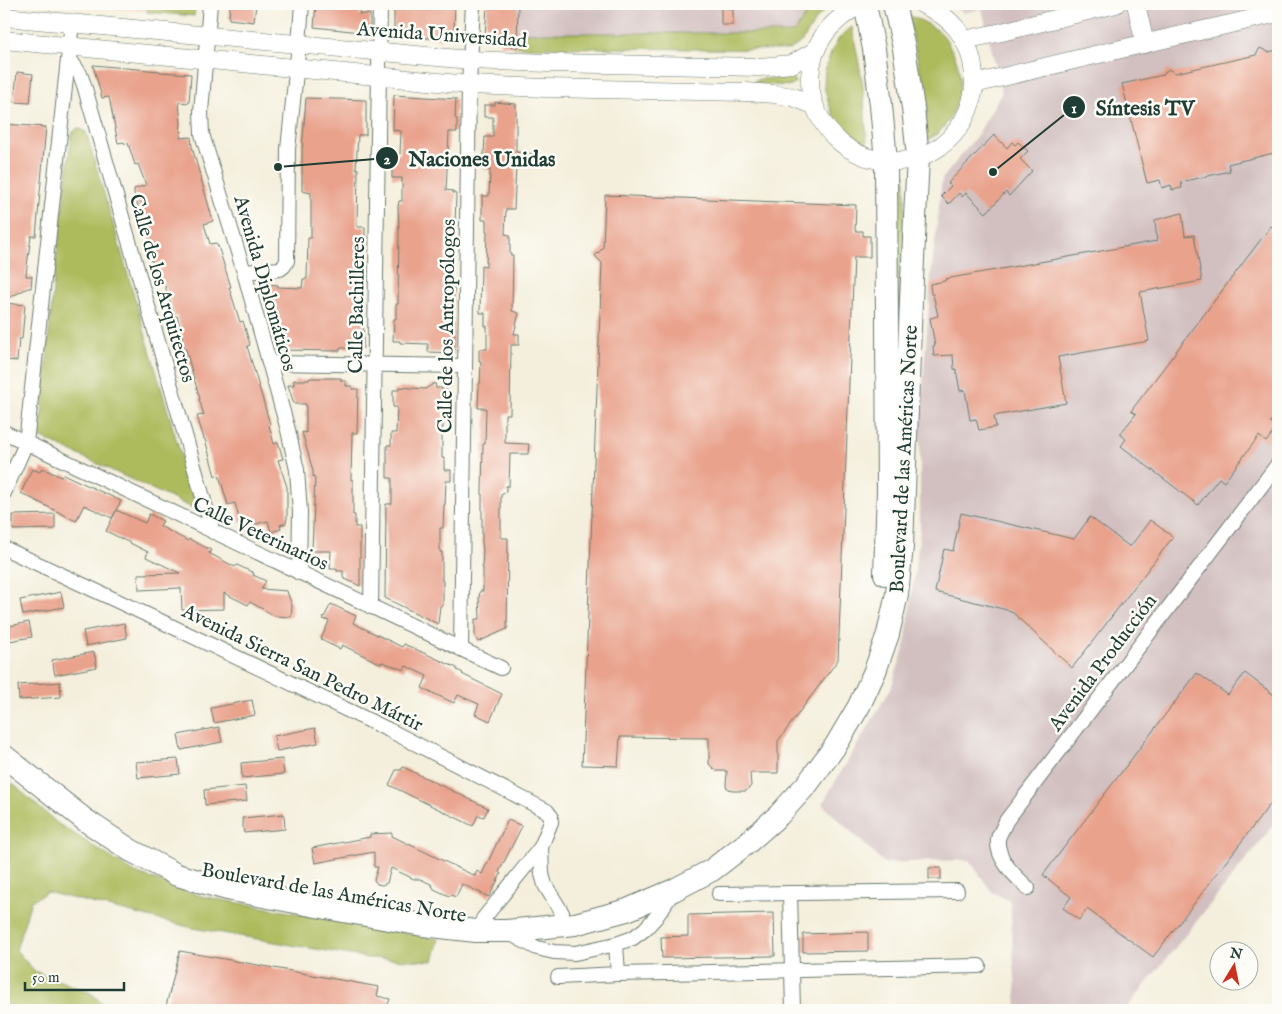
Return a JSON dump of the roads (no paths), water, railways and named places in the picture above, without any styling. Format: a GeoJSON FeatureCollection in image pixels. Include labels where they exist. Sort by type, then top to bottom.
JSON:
{"type":"FeatureCollection","features":[{"type":"Feature","properties":{"kind":"main road","name":"Boulevard de las Américas Norte"},"geometry":{"type":"LineString","coordinates":[[4,740],[107,822],[161,853],[189,865],[218,874],[434,913],[483,919],[511,919],[562,913],[618,898],[657,883],[693,865],[723,845],[761,812],[788,785],[837,716],[858,674],[872,637],[880,604],[887,551],[886,161],[882,105],[874,50],[864,4]]}},
{"type":"Feature","properties":{"kind":"main road","name":"Boulevard de las Américas Norte"},"geometry":{"type":"LineString","coordinates":[[4,756],[85,820],[130,850],[177,875],[227,889],[423,925],[476,931],[506,931],[575,924],[627,910],[674,890],[712,870],[747,843],[779,815],[808,783],[836,745],[859,706],[875,672],[897,594],[902,546],[918,158],[904,48],[894,4]]}},
{"type":"Feature","properties":{"kind":"street","name":"Avenida Diplomáticos"},"geometry":{"type":"LineString","coordinates":[[210,4],[201,112],[202,134],[244,272],[288,430],[297,470],[300,512],[299,573]]}},
{"type":"Feature","properties":{"kind":"street"},"geometry":{"type":"LineString","coordinates":[[244,272],[280,268],[287,261],[288,149],[302,4]]}},
{"type":"Feature","properties":{"kind":"street","name":"Calle Bachilleres"},"geometry":{"type":"LineString","coordinates":[[371,607],[380,4]]}},
{"type":"Feature","properties":{"kind":"street","name":"Calle de los Antropólogos"},"geometry":{"type":"LineString","coordinates":[[461,649],[468,85],[472,4]]}},
{"type":"Feature","properties":{"kind":"street"},"geometry":{"type":"LineString","coordinates":[[864,4],[849,10],[835,21],[823,35],[815,51],[812,64],[811,92],[814,105],[822,123],[834,138],[850,150],[868,158],[897,162],[918,158],[944,143],[963,121],[971,103],[974,69],[964,40],[946,18],[934,9],[922,4]]}},
{"type":"Feature","properties":{"kind":"street"},"geometry":{"type":"LineString","coordinates":[[964,40],[1116,4]]}},
{"type":"Feature","properties":{"kind":"street"},"geometry":{"type":"LineString","coordinates":[[1136,4],[1145,44]]}},
{"type":"Feature","properties":{"kind":"street"},"geometry":{"type":"LineString","coordinates":[[974,84],[1278,13]]}},
{"type":"Feature","properties":{"kind":"street","name":"Avenida Universidad"},"geometry":{"type":"LineString","coordinates":[[4,17],[470,60],[760,67],[792,64],[815,51]]}},
{"type":"Feature","properties":{"kind":"street"},"geometry":{"type":"LineString","coordinates":[[4,493],[26,444],[72,23]]}},
{"type":"Feature","properties":{"kind":"street"},"geometry":{"type":"LineString","coordinates":[[4,40],[69,52],[205,60],[468,85],[775,94],[793,97],[814,105]]}},
{"type":"Feature","properties":{"kind":"street","name":"Calle de los Arquitectos"},"geometry":{"type":"LineString","coordinates":[[69,52],[84,85],[213,532]]}},
{"type":"Feature","properties":{"kind":"street"},"geometry":{"type":"LineString","coordinates":[[269,363],[466,366]]}},
{"type":"Feature","properties":{"kind":"street","name":"Calle Veterinarios"},"geometry":{"type":"LineString","coordinates":[[4,432],[501,668]]}},
{"type":"Feature","properties":{"kind":"street","name":"Avenida Producción"},"geometry":{"type":"LineString","coordinates":[[1028,888],[1000,856],[998,839],[1006,822],[1278,464]]}},
{"type":"Feature","properties":{"kind":"street","name":"Avenida Sierra San Pedro Mártir"},"geometry":{"type":"LineString","coordinates":[[4,548],[382,727],[547,811],[551,816],[551,822],[540,847],[483,919]]}},
{"type":"Feature","properties":{"kind":"street","name":"Avenida Sierra San Pedro Mártir"},"geometry":{"type":"LineString","coordinates":[[540,847],[542,874],[545,885],[562,913]]}},
{"type":"Feature","properties":{"kind":"street"},"geometry":{"type":"LineString","coordinates":[[506,931],[537,948],[554,952],[575,952],[616,944],[633,938],[645,929],[656,917],[674,890]]}},
{"type":"Feature","properties":{"kind":"street"},"geometry":{"type":"LineString","coordinates":[[719,894],[956,891]]}},
{"type":"Feature","properties":{"kind":"street"},"geometry":{"type":"LineString","coordinates":[[790,893],[793,1010]]}},
{"type":"Feature","properties":{"kind":"street"},"geometry":{"type":"LineString","coordinates":[[616,944],[618,974]]}},
{"type":"Feature","properties":{"kind":"street"},"geometry":{"type":"LineString","coordinates":[[558,977],[979,966]]}},
{"type":"Feature","properties":{"kind":"place","name":"Naciones Unidas"},"geometry":{"type":"Point","coordinates":[278,167]}},
{"type":"Feature","properties":{"kind":"place","name":"Síntesis TV"},"geometry":{"type":"Point","coordinates":[993,172]}}]}
